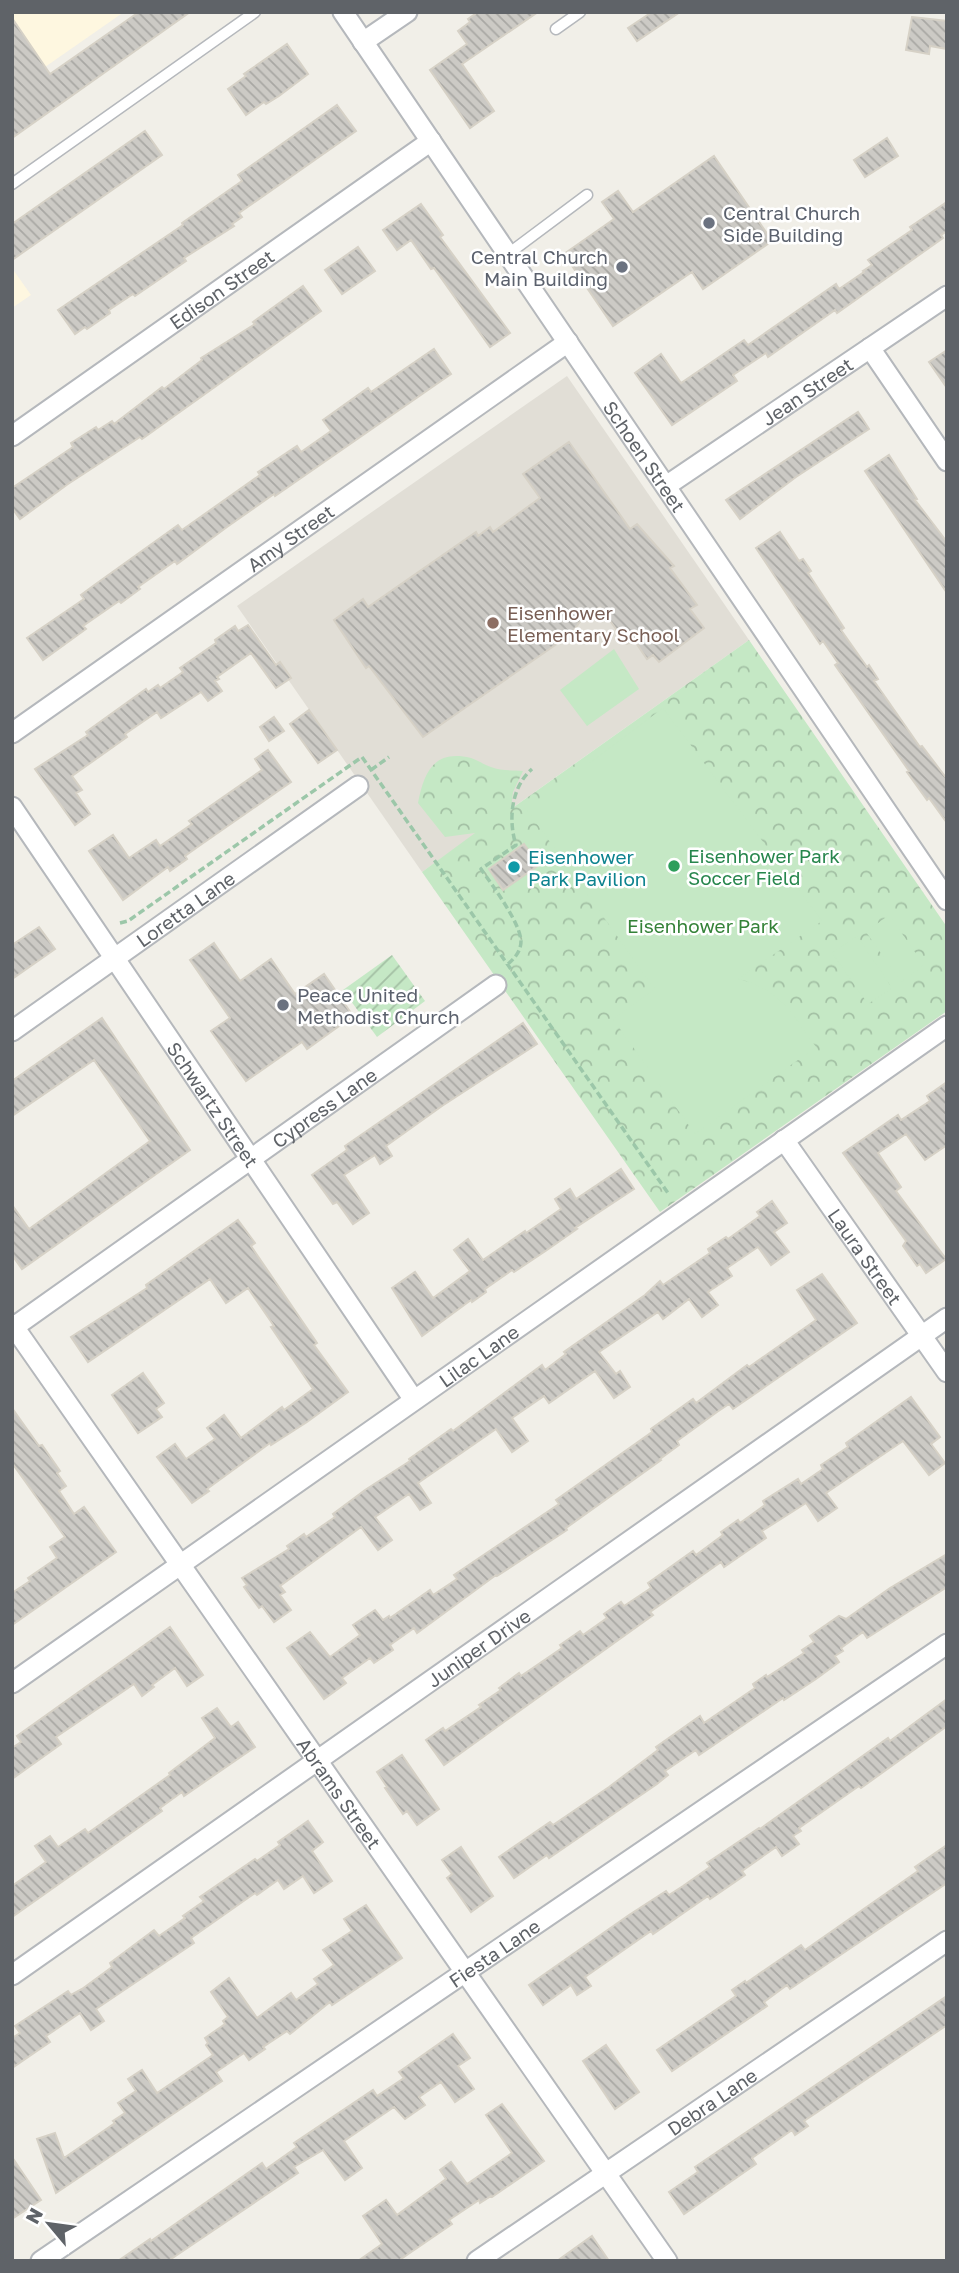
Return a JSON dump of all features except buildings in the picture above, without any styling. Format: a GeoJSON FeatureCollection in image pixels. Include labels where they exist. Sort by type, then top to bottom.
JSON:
{"type":"FeatureCollection","features":[{"type":"Feature","properties":{"kind":"street","name":"Schoen Street"},"geometry":{"type":"LineString","coordinates":[[343,12],[947,900]]}},
{"type":"Feature","properties":{"kind":"street"},"geometry":{"type":"LineString","coordinates":[[363,42],[407,12]]}},
{"type":"Feature","properties":{"kind":"street","name":"Edison Street"},"geometry":{"type":"LineString","coordinates":[[12,436],[431,141]]}},
{"type":"Feature","properties":{"kind":"street","name":"Jean Street"},"geometry":{"type":"LineString","coordinates":[[666,486],[947,296]]}},
{"type":"Feature","properties":{"kind":"street","name":"Amy Street"},"geometry":{"type":"LineString","coordinates":[[12,733],[568,342]]}},
{"type":"Feature","properties":{"kind":"street"},"geometry":{"type":"LineString","coordinates":[[870,348],[947,461]]}},
{"type":"Feature","properties":{"kind":"street","name":"Loretta Lane"},"geometry":{"type":"LineString","coordinates":[[12,1031],[358,786]]}},
{"type":"Feature","properties":{"kind":"street","name":"Schwartz Street"},"geometry":{"type":"LineString","coordinates":[[12,807],[414,1401]]}},
{"type":"Feature","properties":{"kind":"street","name":"Cypress Lane"},"geometry":{"type":"LineString","coordinates":[[13,1326],[496,985]]}},
{"type":"Feature","properties":{"kind":"street","name":"Lilac Lane"},"geometry":{"type":"LineString","coordinates":[[12,1684],[947,1026]]}},
{"type":"Feature","properties":{"kind":"street","name":"Laura Street"},"geometry":{"type":"LineString","coordinates":[[784,1140],[947,1372]]}},
{"type":"Feature","properties":{"kind":"street","name":"Juniper Drive"},"geometry":{"type":"LineString","coordinates":[[12,1975],[947,1318]]}},
{"type":"Feature","properties":{"kind":"street","name":"Abrams Street"},"geometry":{"type":"LineString","coordinates":[[13,1326],[667,2261]]}},
{"type":"Feature","properties":{"kind":"street","name":"Fiesta Lane"},"geometry":{"type":"LineString","coordinates":[[41,2261],[947,1644]]}},
{"type":"Feature","properties":{"kind":"street","name":"Debra Lane"},"geometry":{"type":"LineString","coordinates":[[477,2261],[947,1941]]}},
{"type":"Feature","properties":{"kind":"lane"},"geometry":{"type":"LineString","coordinates":[[12,184],[255,12]]}},
{"type":"Feature","properties":{"kind":"lane"},"geometry":{"type":"LineString","coordinates":[[556,29],[580,12]]}},
{"type":"Feature","properties":{"kind":"lane"},"geometry":{"type":"LineString","coordinates":[[508,254],[587,195]]}},
{"type":"Feature","properties":{"kind":"path"},"geometry":{"type":"LineString","coordinates":[[120,923],[128,922],[362,757],[668,1193]]}},
{"type":"Feature","properties":{"kind":"path"},"geometry":{"type":"LineString","coordinates":[[371,770],[389,757]]}},
{"type":"Feature","properties":{"kind":"path"},"geometry":{"type":"LineString","coordinates":[[496,985],[500,970],[520,949],[521,939],[505,904],[481,869],[516,845],[511,829],[516,794],[523,777],[532,769]]}},
{"type":"Feature","properties":{"kind":"shaded area"},"geometry":{"type":"Polygon","coordinates":[[[12,12],[124,12],[12,90],[12,12]]]}},
{"type":"Feature","properties":{"kind":"shaded area"},"geometry":{"type":"Polygon","coordinates":[[[12,268],[31,295],[12,308],[12,268]]]}},
{"type":"Feature","properties":{"kind":"shaded area","name":"Eisenhower Elementary School"},"geometry":{"type":"Polygon","coordinates":[[[567,376],[749,640],[422,872],[237,606],[567,376]]]}},
{"type":"Feature","properties":{"kind":"green space","name":"Eisenhower Park"},"geometry":{"type":"Polygon","coordinates":[[[749,640],[947,927],[947,1011],[660,1212],[422,872],[475,833],[445,837],[418,803],[424,782],[433,766],[440,760],[458,756],[503,770],[523,771],[513,792],[511,809],[749,640]]]}},
{"type":"Feature","properties":{"kind":"green space"},"geometry":{"type":"Polygon","coordinates":[[[614,649],[639,689],[587,726],[560,690],[614,649]]]}},
{"type":"Feature","properties":{"kind":"green space","name":"Eisenhower Park Soccer Field"},"geometry":{"type":"Polygon","coordinates":[[[663,708],[822,921],[738,979],[752,983],[775,996],[816,1047],[695,1134],[613,1019],[655,989],[527,810],[663,708]]]}},
{"type":"Feature","properties":{"kind":"green space"},"geometry":{"type":"Polygon","coordinates":[[[889,915],[924,965],[901,982],[866,932],[889,915]]]}},
{"type":"Feature","properties":{"kind":"green space"},"geometry":{"type":"Polygon","coordinates":[[[857,936],[892,988],[868,1004],[832,953],[857,936]]]}},
{"type":"Feature","properties":{"kind":"green space"},"geometry":{"type":"Polygon","coordinates":[[[392,955],[425,1001],[377,1037],[343,990],[392,955]]]}},
{"type":"Feature","properties":{"kind":"place","name":"Central Church Side Building"},"geometry":{"type":"Point","coordinates":[709,223]}},
{"type":"Feature","properties":{"kind":"place","name":"Central Church Main Building"},"geometry":{"type":"Point","coordinates":[622,267]}},
{"type":"Feature","properties":{"kind":"place","name":"Eisenhower Elementary School"},"geometry":{"type":"Point","coordinates":[493,623]}},
{"type":"Feature","properties":{"kind":"place","name":"Eisenhower Park Soccer Field"},"geometry":{"type":"Point","coordinates":[674,866]}},
{"type":"Feature","properties":{"kind":"place","name":"Eisenhower Park Pavilion"},"geometry":{"type":"Point","coordinates":[514,867]}},
{"type":"Feature","properties":{"kind":"place","name":"Peace United Methodist Church"},"geometry":{"type":"Point","coordinates":[283,1005]}}]}
